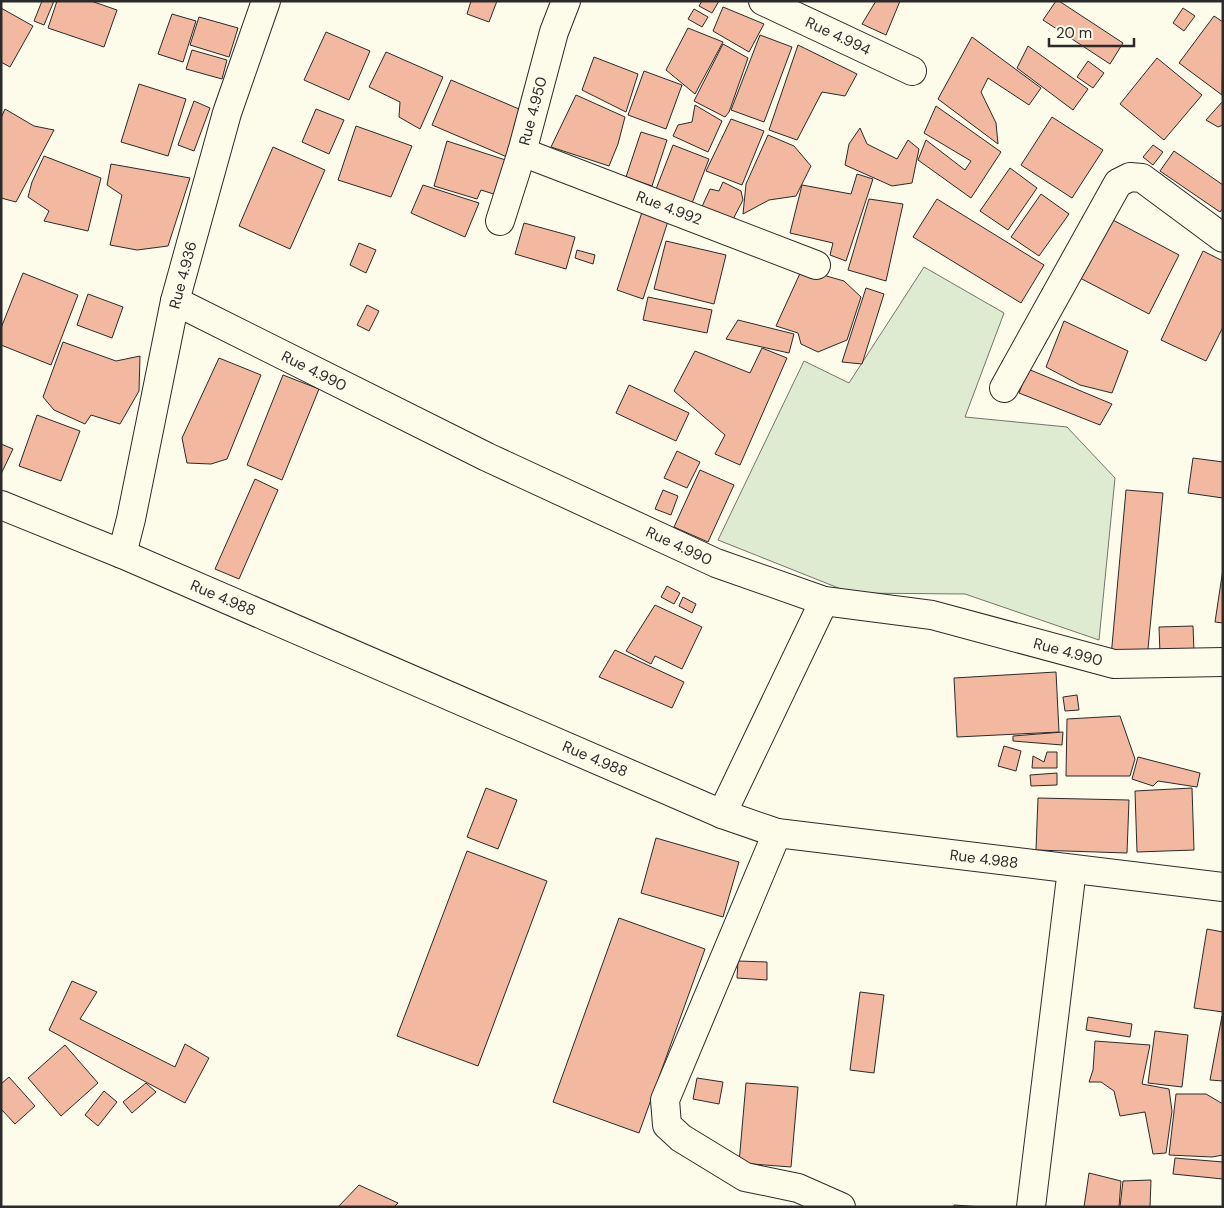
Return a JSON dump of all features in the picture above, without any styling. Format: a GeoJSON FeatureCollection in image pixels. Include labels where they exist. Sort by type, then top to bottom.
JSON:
{"type":"FeatureCollection","features":[{"type":"Feature","properties":{"kind":"street","name":"Rue 4.936"},"geometry":{"type":"LineString","coordinates":[[122,554],[141,472],[175,300],[228,113],[266,1]]}},
{"type":"Feature","properties":{"kind":"street","name":"Rue 4.950"},"geometry":{"type":"LineString","coordinates":[[500,221],[522,152],[554,32],[566,1]]}},
{"type":"Feature","properties":{"kind":"street","name":"Rue 4.994"},"geometry":{"type":"LineString","coordinates":[[763,1],[912,71]]}},
{"type":"Feature","properties":{"kind":"street","name":"Rue 4.992"},"geometry":{"type":"LineString","coordinates":[[522,152],[816,265]]}},
{"type":"Feature","properties":{"kind":"street"},"geometry":{"type":"LineString","coordinates":[[1004,388],[1118,183],[1130,177],[1142,178],[1223,238]]}},
{"type":"Feature","properties":{"kind":"street","name":"Rue 4.990"},"geometry":{"type":"LineString","coordinates":[[175,300],[487,457],[716,563],[824,601],[932,616],[1114,664],[1223,662]]}},
{"type":"Feature","properties":{"kind":"street","name":"Rue 4.988"},"geometry":{"type":"LineString","coordinates":[[1,505],[122,554],[722,814],[777,833],[1223,887]]}},
{"type":"Feature","properties":{"kind":"street"},"geometry":{"type":"LineString","coordinates":[[722,814],[824,601]]}},
{"type":"Feature","properties":{"kind":"street"},"geometry":{"type":"LineString","coordinates":[[777,833],[665,1100],[667,1124],[681,1138],[745,1177],[798,1188],[841,1207]]}},
{"type":"Feature","properties":{"kind":"street"},"geometry":{"type":"LineString","coordinates":[[1031,1207],[1072,869]]}},
{"type":"Feature","properties":{"kind":"green space"},"geometry":{"type":"Polygon","coordinates":[[[924,267],[1004,313],[965,417],[1067,427],[1115,478],[1099,640],[965,594],[851,593],[718,540],[804,361],[849,383],[924,267]]]}},
{"type":"Feature","properties":{"kind":"building"},"geometry":{"type":"Polygon","coordinates":[[[42,1],[54,1],[44,25],[34,21],[42,1]]]}},
{"type":"Feature","properties":{"kind":"building"},"geometry":{"type":"Polygon","coordinates":[[[57,1],[91,1],[117,10],[104,47],[48,28],[57,1]]]}},
{"type":"Feature","properties":{"kind":"building"},"geometry":{"type":"Polygon","coordinates":[[[471,1],[497,1],[489,22],[467,14],[471,1]]]}},
{"type":"Feature","properties":{"kind":"building"},"geometry":{"type":"Polygon","coordinates":[[[702,1],[719,1],[712,13],[699,6],[702,1]]]}},
{"type":"Feature","properties":{"kind":"building"},"geometry":{"type":"Polygon","coordinates":[[[876,1],[900,1],[886,35],[862,24],[876,1]]]}},
{"type":"Feature","properties":{"kind":"building"},"geometry":{"type":"Polygon","coordinates":[[[1056,1],[1059,1],[1123,43],[1110,64],[1043,20],[1056,1]]]}},
{"type":"Feature","properties":{"kind":"building"},"geometry":{"type":"Polygon","coordinates":[[[723,7],[764,24],[749,52],[713,31],[723,7]]]}},
{"type":"Feature","properties":{"kind":"building"},"geometry":{"type":"Polygon","coordinates":[[[1,8],[33,26],[10,67],[1,62],[1,8]]]}},
{"type":"Feature","properties":{"kind":"building"},"geometry":{"type":"Polygon","coordinates":[[[1183,8],[1195,16],[1184,31],[1173,23],[1183,8]]]}},
{"type":"Feature","properties":{"kind":"building"},"geometry":{"type":"Polygon","coordinates":[[[694,9],[708,17],[702,27],[688,19],[694,9]]]}},
{"type":"Feature","properties":{"kind":"building"},"geometry":{"type":"Polygon","coordinates":[[[172,14],[196,21],[183,62],[158,54],[172,14]]]}},
{"type":"Feature","properties":{"kind":"building"},"geometry":{"type":"Polygon","coordinates":[[[1214,16],[1223,22],[1222,95],[1179,63],[1214,16]]]}},
{"type":"Feature","properties":{"kind":"building"},"geometry":{"type":"Polygon","coordinates":[[[199,17],[238,28],[229,57],[190,45],[199,17]]]}},
{"type":"Feature","properties":{"kind":"building"},"geometry":{"type":"Polygon","coordinates":[[[688,28],[723,42],[695,94],[666,70],[688,28]]]}},
{"type":"Feature","properties":{"kind":"building"},"geometry":{"type":"Polygon","coordinates":[[[326,32],[370,51],[349,100],[304,80],[326,32]]]}},
{"type":"Feature","properties":{"kind":"building"},"geometry":{"type":"Polygon","coordinates":[[[760,35],[792,47],[764,122],[731,110],[760,35]]]}},
{"type":"Feature","properties":{"kind":"building"},"geometry":{"type":"Polygon","coordinates":[[[972,37],[1041,88],[1029,105],[988,78],[981,92],[996,123],[998,144],[938,99],[972,37]]]}},
{"type":"Feature","properties":{"kind":"building"},"geometry":{"type":"Polygon","coordinates":[[[723,44],[748,58],[729,112],[725,117],[694,101],[723,44]]]}},
{"type":"Feature","properties":{"kind":"building"},"geometry":{"type":"Polygon","coordinates":[[[798,45],[857,74],[845,96],[822,92],[797,140],[769,130],[798,45]]]}},
{"type":"Feature","properties":{"kind":"building"},"geometry":{"type":"Polygon","coordinates":[[[1028,46],[1088,89],[1073,110],[1017,68],[1028,46]]]}},
{"type":"Feature","properties":{"kind":"building"},"geometry":{"type":"Polygon","coordinates":[[[192,50],[227,60],[222,79],[186,69],[192,50]]]}},
{"type":"Feature","properties":{"kind":"building"},"geometry":{"type":"Polygon","coordinates":[[[386,52],[443,77],[420,129],[399,117],[400,102],[369,87],[386,52]]]}},
{"type":"Feature","properties":{"kind":"building"},"geometry":{"type":"Polygon","coordinates":[[[594,57],[638,74],[626,112],[582,90],[594,57]]]}},
{"type":"Feature","properties":{"kind":"building"},"geometry":{"type":"Polygon","coordinates":[[[1157,58],[1202,95],[1164,140],[1120,104],[1157,58]]]}},
{"type":"Feature","properties":{"kind":"building"},"geometry":{"type":"Polygon","coordinates":[[[1088,61],[1104,73],[1093,88],[1077,77],[1088,61]]]}},
{"type":"Feature","properties":{"kind":"building"},"geometry":{"type":"Polygon","coordinates":[[[644,71],[682,85],[666,129],[628,115],[644,71]]]}},
{"type":"Feature","properties":{"kind":"building"},"geometry":{"type":"Polygon","coordinates":[[[451,80],[526,112],[507,157],[432,125],[451,80]]]}},
{"type":"Feature","properties":{"kind":"building"},"geometry":{"type":"Polygon","coordinates":[[[139,84],[186,99],[168,156],[121,142],[139,84]]]}},
{"type":"Feature","properties":{"kind":"building"},"geometry":{"type":"Polygon","coordinates":[[[576,95],[625,117],[618,144],[609,166],[551,147],[576,95]]]}},
{"type":"Feature","properties":{"kind":"building"},"geometry":{"type":"Polygon","coordinates":[[[194,101],[210,108],[194,151],[178,145],[194,101]]]}},
{"type":"Feature","properties":{"kind":"building"},"geometry":{"type":"Polygon","coordinates":[[[1223,101],[1223,125],[1218,127],[1206,120],[1223,101]]]}},
{"type":"Feature","properties":{"kind":"building"},"geometry":{"type":"Polygon","coordinates":[[[695,105],[722,121],[708,152],[673,136],[678,125],[692,122],[695,105]]]}},
{"type":"Feature","properties":{"kind":"building"},"geometry":{"type":"Polygon","coordinates":[[[936,106],[1001,152],[971,198],[918,160],[926,140],[965,170],[971,161],[924,133],[936,106]]]}},
{"type":"Feature","properties":{"kind":"building"},"geometry":{"type":"Polygon","coordinates":[[[5,109],[34,126],[54,130],[16,202],[1,198],[1,118],[5,109]]]}},
{"type":"Feature","properties":{"kind":"building"},"geometry":{"type":"Polygon","coordinates":[[[316,109],[344,120],[329,154],[302,142],[316,109]]]}},
{"type":"Feature","properties":{"kind":"building"},"geometry":{"type":"Polygon","coordinates":[[[1052,117],[1103,150],[1072,198],[1021,165],[1052,117]]]}},
{"type":"Feature","properties":{"kind":"building"},"geometry":{"type":"Polygon","coordinates":[[[731,119],[764,131],[742,185],[706,171],[731,119]]]}},
{"type":"Feature","properties":{"kind":"building"},"geometry":{"type":"Polygon","coordinates":[[[356,126],[412,146],[391,197],[338,180],[356,126]]]}},
{"type":"Feature","properties":{"kind":"building"},"geometry":{"type":"Polygon","coordinates":[[[860,128],[867,144],[897,159],[908,140],[919,149],[912,183],[892,186],[845,165],[849,144],[860,128]]]}},
{"type":"Feature","properties":{"kind":"building"},"geometry":{"type":"Polygon","coordinates":[[[641,132],[667,140],[652,186],[626,177],[641,132]]]}},
{"type":"Feature","properties":{"kind":"building"},"geometry":{"type":"Polygon","coordinates":[[[768,135],[794,146],[811,166],[796,196],[769,200],[743,214],[746,184],[768,135]]]}},
{"type":"Feature","properties":{"kind":"building"},"geometry":{"type":"Polygon","coordinates":[[[447,141],[515,163],[503,197],[481,190],[477,199],[434,186],[447,141]]]}},
{"type":"Feature","properties":{"kind":"building"},"geometry":{"type":"Polygon","coordinates":[[[673,145],[709,159],[689,211],[653,197],[673,145]]]}},
{"type":"Feature","properties":{"kind":"building"},"geometry":{"type":"Polygon","coordinates":[[[1153,145],[1163,152],[1153,165],[1143,157],[1153,145]]]}},
{"type":"Feature","properties":{"kind":"building"},"geometry":{"type":"Polygon","coordinates":[[[273,147],[325,170],[290,249],[239,226],[273,147]]]}},
{"type":"Feature","properties":{"kind":"building"},"geometry":{"type":"Polygon","coordinates":[[[1174,151],[1223,185],[1223,208],[1220,212],[1160,171],[1174,151]]]}},
{"type":"Feature","properties":{"kind":"building"},"geometry":{"type":"Polygon","coordinates":[[[44,156],[101,178],[88,231],[44,221],[49,211],[28,197],[32,182],[44,156]]]}},
{"type":"Feature","properties":{"kind":"building"},"geometry":{"type":"Polygon","coordinates":[[[111,164],[190,178],[168,246],[137,250],[110,245],[122,195],[107,185],[111,164]]]}},
{"type":"Feature","properties":{"kind":"building"},"geometry":{"type":"Polygon","coordinates":[[[1010,168],[1037,188],[1008,230],[980,211],[1010,168]]]}},
{"type":"Feature","properties":{"kind":"building"},"geometry":{"type":"Polygon","coordinates":[[[857,174],[873,179],[846,261],[830,255],[833,243],[790,233],[802,185],[851,194],[857,174]]]}},
{"type":"Feature","properties":{"kind":"building"},"geometry":{"type":"Polygon","coordinates":[[[723,182],[741,191],[743,200],[730,225],[700,211],[710,189],[719,191],[723,182]]]}},
{"type":"Feature","properties":{"kind":"building"},"geometry":{"type":"Polygon","coordinates":[[[423,185],[479,203],[465,237],[411,213],[423,185]]]}},
{"type":"Feature","properties":{"kind":"building"},"geometry":{"type":"Polygon","coordinates":[[[1041,194],[1069,214],[1039,256],[1011,237],[1041,194]]]}},
{"type":"Feature","properties":{"kind":"building"},"geometry":{"type":"Polygon","coordinates":[[[869,199],[903,204],[886,281],[848,270],[869,199]]]}},
{"type":"Feature","properties":{"kind":"building"},"geometry":{"type":"Polygon","coordinates":[[[937,199],[1044,265],[1021,303],[913,237],[937,199]]]}},
{"type":"Feature","properties":{"kind":"building"},"geometry":{"type":"Polygon","coordinates":[[[643,209],[669,218],[643,299],[617,290],[643,209]]]}},
{"type":"Feature","properties":{"kind":"building"},"geometry":{"type":"Polygon","coordinates":[[[1111,219],[1179,255],[1149,314],[1080,278],[1111,219]]]}},
{"type":"Feature","properties":{"kind":"building"},"geometry":{"type":"Polygon","coordinates":[[[524,223],[575,237],[566,269],[515,254],[524,223]]]}},
{"type":"Feature","properties":{"kind":"building"},"geometry":{"type":"Polygon","coordinates":[[[666,241],[726,255],[714,304],[654,289],[666,241]]]}},
{"type":"Feature","properties":{"kind":"building"},"geometry":{"type":"Polygon","coordinates":[[[359,243],[376,250],[366,273],[350,265],[359,243]]]}},
{"type":"Feature","properties":{"kind":"building"},"geometry":{"type":"Polygon","coordinates":[[[577,250],[595,255],[593,264],[575,258],[577,250]]]}},
{"type":"Feature","properties":{"kind":"building"},"geometry":{"type":"Polygon","coordinates":[[[1203,251],[1223,261],[1223,327],[1206,361],[1161,340],[1203,251]]]}},
{"type":"Feature","properties":{"kind":"building"},"geometry":{"type":"Polygon","coordinates":[[[802,269],[844,281],[861,297],[847,340],[818,352],[801,344],[798,333],[776,326],[802,269]]]}},
{"type":"Feature","properties":{"kind":"building"},"geometry":{"type":"Polygon","coordinates":[[[23,273],[78,295],[51,365],[1,345],[1,328],[23,273]]]}},
{"type":"Feature","properties":{"kind":"building"},"geometry":{"type":"Polygon","coordinates":[[[866,288],[884,294],[862,364],[842,362],[866,288]]]}},
{"type":"Feature","properties":{"kind":"building"},"geometry":{"type":"Polygon","coordinates":[[[88,294],[123,307],[112,338],[77,325],[88,294]]]}},
{"type":"Feature","properties":{"kind":"building"},"geometry":{"type":"Polygon","coordinates":[[[648,297],[712,310],[707,333],[643,320],[648,297]]]}},
{"type":"Feature","properties":{"kind":"building"},"geometry":{"type":"Polygon","coordinates":[[[367,305],[379,311],[369,331],[357,325],[367,305]]]}},
{"type":"Feature","properties":{"kind":"building"},"geometry":{"type":"Polygon","coordinates":[[[738,320],[794,334],[789,353],[726,339],[738,320]]]}},
{"type":"Feature","properties":{"kind":"building"},"geometry":{"type":"Polygon","coordinates":[[[1064,321],[1128,351],[1112,393],[1080,385],[1046,367],[1064,321]]]}},
{"type":"Feature","properties":{"kind":"building"},"geometry":{"type":"Polygon","coordinates":[[[63,342],[116,361],[140,356],[139,391],[120,424],[91,415],[85,424],[54,410],[43,397],[63,342]]]}},
{"type":"Feature","properties":{"kind":"building"},"geometry":{"type":"Polygon","coordinates":[[[762,348],[787,358],[740,465],[715,454],[725,435],[674,391],[695,351],[750,373],[762,348]]]}},
{"type":"Feature","properties":{"kind":"building"},"geometry":{"type":"Polygon","coordinates":[[[219,358],[261,375],[227,459],[211,464],[187,463],[182,438],[219,358]]]}},
{"type":"Feature","properties":{"kind":"building"},"geometry":{"type":"Polygon","coordinates":[[[1028,369],[1112,404],[1100,425],[1019,393],[1028,369]]]}},
{"type":"Feature","properties":{"kind":"building"},"geometry":{"type":"Polygon","coordinates":[[[283,375],[319,389],[282,480],[247,465],[283,375]]]}},
{"type":"Feature","properties":{"kind":"building"},"geometry":{"type":"Polygon","coordinates":[[[629,385],[689,413],[676,441],[616,413],[629,385]]]}},
{"type":"Feature","properties":{"kind":"building"},"geometry":{"type":"Polygon","coordinates":[[[37,415],[80,431],[61,481],[19,466],[37,415]]]}},
{"type":"Feature","properties":{"kind":"building"},"geometry":{"type":"Polygon","coordinates":[[[1,444],[13,449],[1,474],[1,444]]]}},
{"type":"Feature","properties":{"kind":"building"},"geometry":{"type":"Polygon","coordinates":[[[677,451],[700,462],[687,488],[664,478],[677,451]]]}},
{"type":"Feature","properties":{"kind":"building"},"geometry":{"type":"Polygon","coordinates":[[[1193,458],[1223,462],[1223,498],[1188,493],[1193,458]]]}},
{"type":"Feature","properties":{"kind":"building"},"geometry":{"type":"Polygon","coordinates":[[[700,470],[734,485],[708,542],[674,527],[700,470]]]}},
{"type":"Feature","properties":{"kind":"building"},"geometry":{"type":"Polygon","coordinates":[[[255,479],[278,490],[239,579],[215,569],[255,479]]]}},
{"type":"Feature","properties":{"kind":"building"},"geometry":{"type":"Polygon","coordinates":[[[663,490],[678,496],[671,515],[655,509],[663,490]]]}},
{"type":"Feature","properties":{"kind":"building"},"geometry":{"type":"Polygon","coordinates":[[[1126,490],[1163,493],[1147,659],[1111,657],[1126,490]]]}},
{"type":"Feature","properties":{"kind":"building"},"geometry":{"type":"Polygon","coordinates":[[[1223,569],[1223,623],[1215,622],[1223,569]]]}},
{"type":"Feature","properties":{"kind":"building"},"geometry":{"type":"Polygon","coordinates":[[[667,586],[680,593],[674,604],[661,597],[667,586]]]}},
{"type":"Feature","properties":{"kind":"building"},"geometry":{"type":"Polygon","coordinates":[[[683,597],[696,604],[692,613],[679,606],[683,597]]]}},
{"type":"Feature","properties":{"kind":"building"},"geometry":{"type":"Polygon","coordinates":[[[655,605],[702,627],[682,669],[655,656],[651,664],[626,651],[655,605]]]}},
{"type":"Feature","properties":{"kind":"building"},"geometry":{"type":"Polygon","coordinates":[[[1193,626],[1194,652],[1160,654],[1159,627],[1193,626]]]}},
{"type":"Feature","properties":{"kind":"building"},"geometry":{"type":"Polygon","coordinates":[[[615,650],[684,682],[672,708],[599,677],[615,650]]]}},
{"type":"Feature","properties":{"kind":"building"},"geometry":{"type":"Polygon","coordinates":[[[1056,672],[1059,732],[957,737],[954,678],[1056,672]]]}},
{"type":"Feature","properties":{"kind":"building"},"geometry":{"type":"Polygon","coordinates":[[[1077,695],[1079,710],[1065,711],[1063,697],[1077,695]]]}},
{"type":"Feature","properties":{"kind":"building"},"geometry":{"type":"Polygon","coordinates":[[[1120,716],[1135,759],[1130,776],[1066,776],[1067,719],[1120,716]]]}},
{"type":"Feature","properties":{"kind":"building"},"geometry":{"type":"Polygon","coordinates":[[[1063,732],[1062,745],[1013,741],[1013,736],[1063,732]]]}},
{"type":"Feature","properties":{"kind":"building"},"geometry":{"type":"Polygon","coordinates":[[[1004,746],[1021,751],[1016,771],[998,766],[1004,746]]]}},
{"type":"Feature","properties":{"kind":"building"},"geometry":{"type":"Polygon","coordinates":[[[1047,752],[1057,752],[1057,768],[1032,768],[1033,756],[1044,762],[1047,752]]]}},
{"type":"Feature","properties":{"kind":"building"},"geometry":{"type":"Polygon","coordinates":[[[1138,757],[1200,773],[1197,787],[1158,781],[1153,786],[1132,779],[1138,757]]]}},
{"type":"Feature","properties":{"kind":"building"},"geometry":{"type":"Polygon","coordinates":[[[1057,773],[1057,785],[1031,786],[1030,775],[1057,773]]]}},
{"type":"Feature","properties":{"kind":"building"},"geometry":{"type":"Polygon","coordinates":[[[486,788],[517,800],[498,849],[467,837],[486,788]]]}},
{"type":"Feature","properties":{"kind":"building"},"geometry":{"type":"Polygon","coordinates":[[[1192,788],[1194,850],[1137,852],[1135,791],[1192,788]]]}},
{"type":"Feature","properties":{"kind":"building"},"geometry":{"type":"Polygon","coordinates":[[[1038,798],[1129,800],[1127,853],[1036,850],[1038,798]]]}},
{"type":"Feature","properties":{"kind":"building"},"geometry":{"type":"Polygon","coordinates":[[[656,838],[739,862],[723,917],[641,893],[656,838]]]}},
{"type":"Feature","properties":{"kind":"building"},"geometry":{"type":"Polygon","coordinates":[[[467,851],[547,881],[478,1066],[397,1036],[467,851]]]}},
{"type":"Feature","properties":{"kind":"building"},"geometry":{"type":"Polygon","coordinates":[[[619,918],[705,949],[639,1133],[553,1102],[619,918]]]}},
{"type":"Feature","properties":{"kind":"building"},"geometry":{"type":"Polygon","coordinates":[[[1207,929],[1223,932],[1223,1012],[1194,1008],[1207,929]]]}},
{"type":"Feature","properties":{"kind":"building"},"geometry":{"type":"Polygon","coordinates":[[[738,961],[767,962],[767,980],[737,978],[738,961]]]}},
{"type":"Feature","properties":{"kind":"building"},"geometry":{"type":"Polygon","coordinates":[[[72,981],[97,992],[80,1019],[175,1067],[185,1044],[209,1058],[185,1103],[49,1030],[72,981]]]}},
{"type":"Feature","properties":{"kind":"building"},"geometry":{"type":"Polygon","coordinates":[[[860,992],[884,995],[874,1073],[850,1070],[860,992]]]}},
{"type":"Feature","properties":{"kind":"building"},"geometry":{"type":"Polygon","coordinates":[[[1222,1016],[1223,1081],[1210,1080],[1222,1016]]]}},
{"type":"Feature","properties":{"kind":"building"},"geometry":{"type":"Polygon","coordinates":[[[1088,1017],[1132,1024],[1130,1037],[1086,1030],[1088,1017]]]}},
{"type":"Feature","properties":{"kind":"building"},"geometry":{"type":"Polygon","coordinates":[[[1155,1031],[1188,1035],[1182,1087],[1148,1083],[1155,1031]]]}},
{"type":"Feature","properties":{"kind":"building"},"geometry":{"type":"Polygon","coordinates":[[[1095,1041],[1150,1045],[1142,1084],[1169,1089],[1172,1111],[1166,1153],[1153,1154],[1145,1112],[1120,1116],[1114,1091],[1101,1082],[1089,1082],[1093,1070],[1095,1041]]]}},
{"type":"Feature","properties":{"kind":"building"},"geometry":{"type":"Polygon","coordinates":[[[65,1045],[98,1083],[61,1116],[28,1078],[65,1045]]]}},
{"type":"Feature","properties":{"kind":"building"},"geometry":{"type":"Polygon","coordinates":[[[9,1077],[35,1106],[15,1124],[1,1109],[1,1084],[9,1077]]]}},
{"type":"Feature","properties":{"kind":"building"},"geometry":{"type":"Polygon","coordinates":[[[697,1078],[723,1082],[719,1104],[693,1099],[697,1078]]]}},
{"type":"Feature","properties":{"kind":"building"},"geometry":{"type":"Polygon","coordinates":[[[146,1083],[156,1092],[132,1113],[123,1102],[146,1083]]]}},
{"type":"Feature","properties":{"kind":"building"},"geometry":{"type":"Polygon","coordinates":[[[746,1083],[798,1087],[791,1167],[739,1163],[746,1083]]]}},
{"type":"Feature","properties":{"kind":"building"},"geometry":{"type":"Polygon","coordinates":[[[104,1091],[117,1102],[98,1126],[85,1115],[104,1091]]]}},
{"type":"Feature","properties":{"kind":"building"},"geometry":{"type":"Polygon","coordinates":[[[1176,1094],[1206,1094],[1223,1104],[1223,1155],[1212,1157],[1169,1155],[1176,1094]]]}},
{"type":"Feature","properties":{"kind":"building"},"geometry":{"type":"Polygon","coordinates":[[[1175,1158],[1223,1162],[1223,1179],[1173,1174],[1175,1158]]]}},
{"type":"Feature","properties":{"kind":"building"},"geometry":{"type":"Polygon","coordinates":[[[1089,1173],[1121,1181],[1119,1207],[1084,1207],[1089,1173]]]}},
{"type":"Feature","properties":{"kind":"building"},"geometry":{"type":"Polygon","coordinates":[[[1151,1180],[1150,1207],[1120,1207],[1123,1181],[1151,1180]]]}},
{"type":"Feature","properties":{"kind":"building"},"geometry":{"type":"Polygon","coordinates":[[[359,1185],[398,1203],[394,1207],[338,1207],[359,1185]]]}},
{"type":"Feature","properties":{"kind":"building"},"geometry":{"type":"Polygon","coordinates":[[[954,1205],[983,1207],[954,1207],[954,1205]]]}}]}
